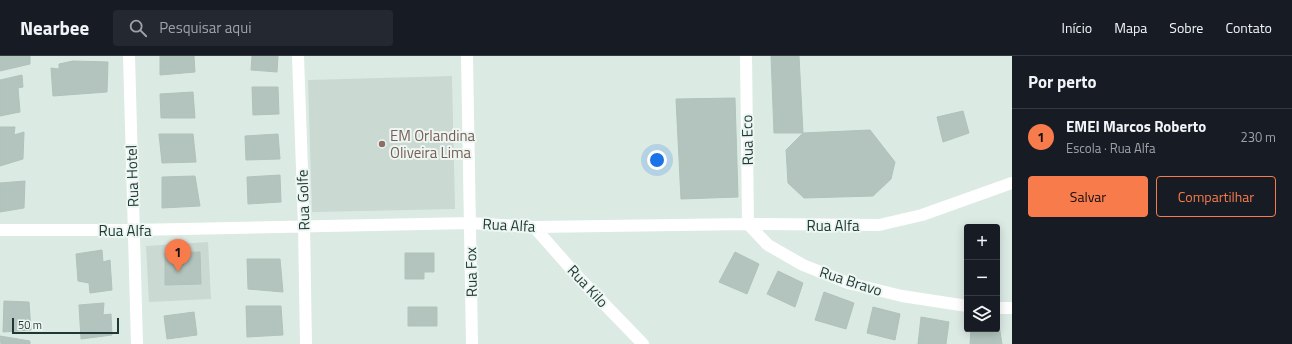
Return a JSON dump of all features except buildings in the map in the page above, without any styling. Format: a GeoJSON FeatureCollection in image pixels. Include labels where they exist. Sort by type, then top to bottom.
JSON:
{"type":"FeatureCollection","features":[{"type":"Feature","properties":{"kind":"street","name":"Rua Hotel"},"geometry":{"type":"LineString","coordinates":[[128,56],[137,344]]}},
{"type":"Feature","properties":{"kind":"street","name":"Rua Golfe"},"geometry":{"type":"LineString","coordinates":[[298,56],[304,226],[306,344]]}},
{"type":"Feature","properties":{"kind":"street","name":"Rua Fox"},"geometry":{"type":"LineString","coordinates":[[468,56],[472,344]]}},
{"type":"Feature","properties":{"kind":"street","name":"Rua Eco"},"geometry":{"type":"LineString","coordinates":[[746,56],[748,224]]}},
{"type":"Feature","properties":{"kind":"street","name":"Rua Alfa"},"geometry":{"type":"LineString","coordinates":[[0,230],[134,230],[470,223],[534,227],[748,224],[879,225],[922,215],[1012,183]]}},
{"type":"Feature","properties":{"kind":"street","name":"Rua Bravo"},"geometry":{"type":"LineString","coordinates":[[748,224],[768,245],[803,265],[848,283],[902,296],[964,306]]}},
{"type":"Feature","properties":{"kind":"street","name":"Rua Kilo"},"geometry":{"type":"LineString","coordinates":[[534,227],[580,279],[643,344]]}},
{"type":"Feature","properties":{"kind":"street"},"geometry":{"type":"LineString","coordinates":[[1000,308],[1012,308]]}},
{"type":"Feature","properties":{"kind":"shaded area","name":"EM Orlandina Oliveira Lima"},"geometry":{"type":"Polygon","coordinates":[[[452,76],[455,209],[312,212],[308,80],[452,76]]]}},
{"type":"Feature","properties":{"kind":"shaded area"},"geometry":{"type":"Polygon","coordinates":[[[208,242],[211,299],[149,302],[146,246],[208,242]]]}},
{"type":"Feature","properties":{"kind":"place","name":"EM Orlandina Oliveira Lima"},"geometry":{"type":"Point","coordinates":[382,144]}},
{"type":"Feature","properties":{"kind":"place","name":"EMEI Marcos Roberto"},"geometry":{"type":"Point","coordinates":[178,272]}}]}
